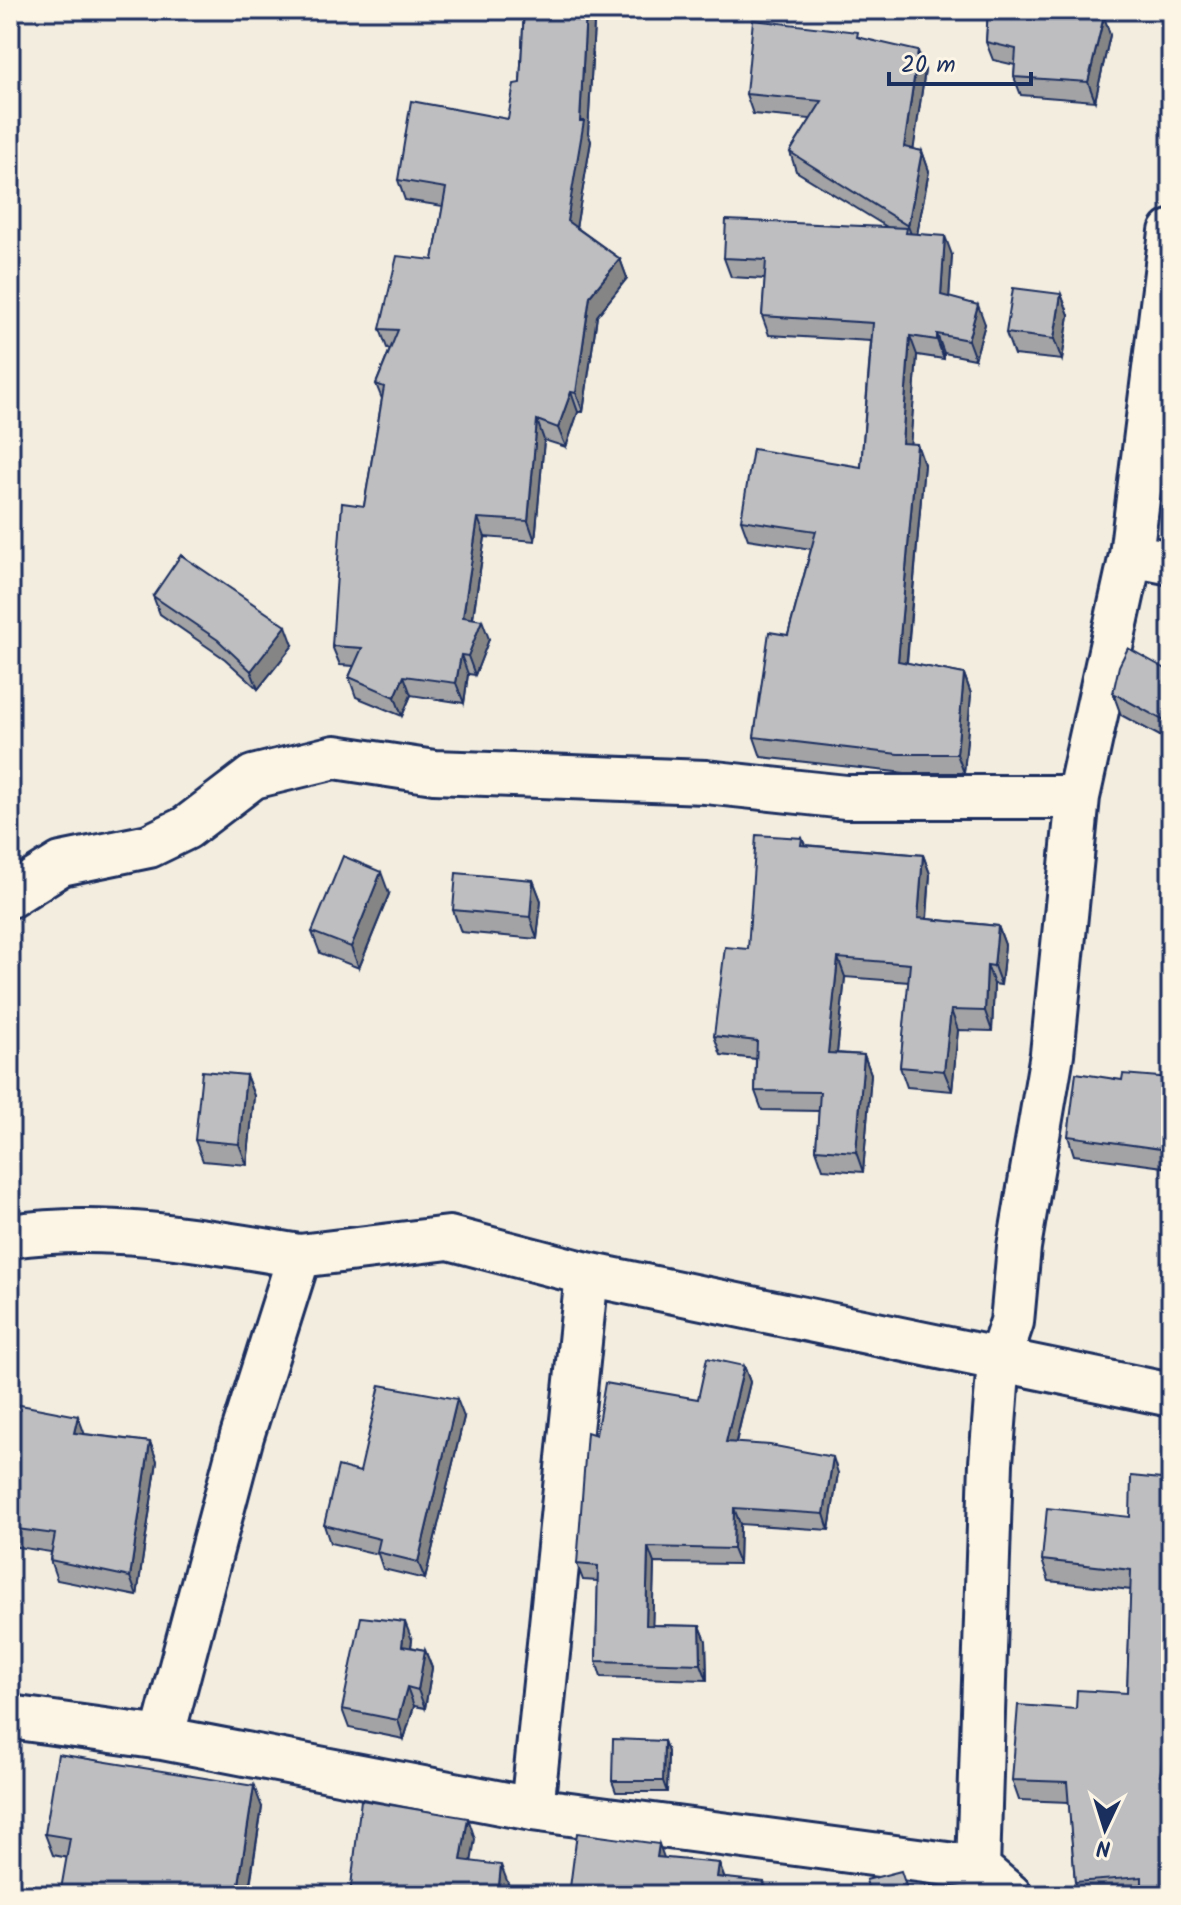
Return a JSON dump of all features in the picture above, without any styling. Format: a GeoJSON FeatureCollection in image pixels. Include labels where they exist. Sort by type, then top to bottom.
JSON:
{"type":"FeatureCollection","features":[{"type":"Feature","properties":{"kind":"street"},"geometry":{"type":"LineString","coordinates":[[978,1868],[991,1463],[1019,1247],[1052,1054],[1078,797],[1131,555],[1171,232]]}},
{"type":"Feature","properties":{"kind":"street"},"geometry":{"type":"LineString","coordinates":[[1131,555],[1171,563]]}},
{"type":"Feature","properties":{"kind":"street"},"geometry":{"type":"LineString","coordinates":[[10,896],[61,864],[149,846],[186,828],[253,777],[335,757],[434,772],[706,782],[846,797],[1078,797]]}},
{"type":"Feature","properties":{"kind":"street"},"geometry":{"type":"LineString","coordinates":[[10,1236],[41,1232],[154,1232],[299,1256],[449,1238],[587,1274],[1006,1341],[1171,1395]]}},
{"type":"Feature","properties":{"kind":"street"},"geometry":{"type":"LineString","coordinates":[[162,1738],[242,1436],[299,1256]]}},
{"type":"Feature","properties":{"kind":"street"},"geometry":{"type":"LineString","coordinates":[[532,1809],[587,1274]]}},
{"type":"Feature","properties":{"kind":"street"},"geometry":{"type":"LineString","coordinates":[[10,1717],[162,1738],[532,1809],[978,1868],[1010,1895]]}},
{"type":"Feature","properties":{"kind":"building"},"geometry":{"type":"Polygon","coordinates":[[[524,10],[586,10],[580,121],[584,121],[567,221],[620,259],[590,296],[576,393],[571,392],[558,428],[537,420],[528,521],[478,518],[463,617],[482,620],[468,656],[461,655],[456,683],[404,676],[395,697],[349,677],[362,648],[332,646],[342,503],[364,506],[384,387],[376,384],[398,330],[380,329],[397,256],[433,260],[446,188],[398,180],[411,101],[508,119],[514,84],[520,83],[524,10]]]}},
{"type":"Feature","properties":{"kind":"building"},"geometry":{"type":"Polygon","coordinates":[[[988,10],[1091,10],[1091,13],[1104,16],[1088,82],[1014,77],[1016,49],[986,42],[988,10]]]}},
{"type":"Feature","properties":{"kind":"building"},"geometry":{"type":"Polygon","coordinates":[[[753,20],[858,32],[857,37],[918,51],[904,147],[922,151],[908,226],[790,152],[822,101],[746,94],[753,20]]]}},
{"type":"Feature","properties":{"kind":"building"},"geometry":{"type":"Polygon","coordinates":[[[726,220],[907,228],[906,233],[945,236],[941,295],[978,305],[968,340],[937,334],[937,340],[910,336],[902,443],[917,444],[898,661],[964,674],[957,754],[898,754],[754,737],[769,632],[788,635],[816,531],[741,520],[753,449],[861,467],[873,323],[762,316],[766,260],[724,258],[726,220]]]}},
{"type":"Feature","properties":{"kind":"building"},"geometry":{"type":"Polygon","coordinates":[[[1013,288],[1061,294],[1054,339],[1006,333],[1013,288]]]}},
{"type":"Feature","properties":{"kind":"building"},"geometry":{"type":"Polygon","coordinates":[[[1171,369],[1171,422],[1165,421],[1171,369]]]}},
{"type":"Feature","properties":{"kind":"building"},"geometry":{"type":"Polygon","coordinates":[[[181,555],[286,626],[251,671],[218,640],[153,596],[181,555]]]}},
{"type":"Feature","properties":{"kind":"building"},"geometry":{"type":"Polygon","coordinates":[[[1128,648],[1171,672],[1171,714],[1166,722],[1113,693],[1119,666],[1128,648]]]}},
{"type":"Feature","properties":{"kind":"building"},"geometry":{"type":"Polygon","coordinates":[[[756,835],[802,838],[801,845],[923,855],[918,918],[998,926],[994,966],[987,965],[985,1011],[951,1010],[944,1071],[900,1067],[910,964],[838,958],[828,1053],[864,1055],[856,1152],[816,1149],[820,1092],[755,1091],[757,1041],[714,1036],[725,947],[748,949],[756,835]]]}},
{"type":"Feature","properties":{"kind":"building"},"geometry":{"type":"Polygon","coordinates":[[[343,856],[381,872],[351,947],[312,932],[343,856]]]}},
{"type":"Feature","properties":{"kind":"building"},"geometry":{"type":"Polygon","coordinates":[[[456,873],[533,880],[530,917],[453,910],[456,873]]]}},
{"type":"Feature","properties":{"kind":"building"},"geometry":{"type":"Polygon","coordinates":[[[202,1071],[246,1075],[239,1144],[195,1140],[202,1071]]]}},
{"type":"Feature","properties":{"kind":"building"},"geometry":{"type":"Polygon","coordinates":[[[1076,1073],[1122,1080],[1123,1074],[1171,1078],[1168,1150],[1068,1136],[1076,1073]]]}},
{"type":"Feature","properties":{"kind":"building"},"geometry":{"type":"Polygon","coordinates":[[[707,1358],[744,1366],[726,1442],[770,1445],[833,1457],[824,1514],[734,1508],[733,1549],[648,1547],[646,1625],[700,1626],[701,1664],[596,1661],[598,1566],[577,1564],[587,1432],[596,1435],[605,1383],[698,1399],[707,1358]]]}},
{"type":"Feature","properties":{"kind":"building"},"geometry":{"type":"Polygon","coordinates":[[[380,1385],[457,1399],[418,1562],[377,1552],[380,1539],[324,1525],[338,1466],[360,1472],[380,1385]]]}},
{"type":"Feature","properties":{"kind":"building"},"geometry":{"type":"Polygon","coordinates":[[[10,1403],[78,1416],[74,1433],[150,1442],[130,1577],[50,1560],[55,1534],[10,1528],[10,1403]]]}},
{"type":"Feature","properties":{"kind":"building"},"geometry":{"type":"Polygon","coordinates":[[[1131,1476],[1171,1480],[1171,1700],[1160,1776],[1171,1775],[1171,1895],[1142,1895],[1142,1877],[1075,1882],[1067,1782],[1012,1780],[1018,1705],[1076,1709],[1077,1690],[1127,1693],[1131,1570],[1042,1560],[1047,1508],[1130,1517],[1131,1476]]]}},
{"type":"Feature","properties":{"kind":"building"},"geometry":{"type":"Polygon","coordinates":[[[361,1617],[405,1622],[402,1646],[425,1650],[418,1690],[407,1687],[398,1720],[342,1709],[361,1617]]]}},
{"type":"Feature","properties":{"kind":"building"},"geometry":{"type":"Polygon","coordinates":[[[613,1739],[664,1741],[663,1781],[612,1781],[613,1739]]]}},
{"type":"Feature","properties":{"kind":"building"},"geometry":{"type":"Polygon","coordinates":[[[58,1754],[254,1786],[238,1890],[269,1895],[60,1895],[70,1838],[45,1834],[58,1754]]]}},
{"type":"Feature","properties":{"kind":"building"},"geometry":{"type":"Polygon","coordinates":[[[361,1800],[468,1818],[461,1860],[501,1865],[498,1895],[350,1895],[361,1800]]]}},
{"type":"Feature","properties":{"kind":"building"},"geometry":{"type":"Polygon","coordinates":[[[577,1833],[659,1844],[657,1857],[719,1863],[717,1877],[764,1882],[764,1895],[569,1895],[577,1833]]]}},
{"type":"Feature","properties":{"kind":"building"},"geometry":{"type":"Polygon","coordinates":[[[901,1871],[909,1895],[870,1895],[866,1880],[901,1871]]]}}]}
